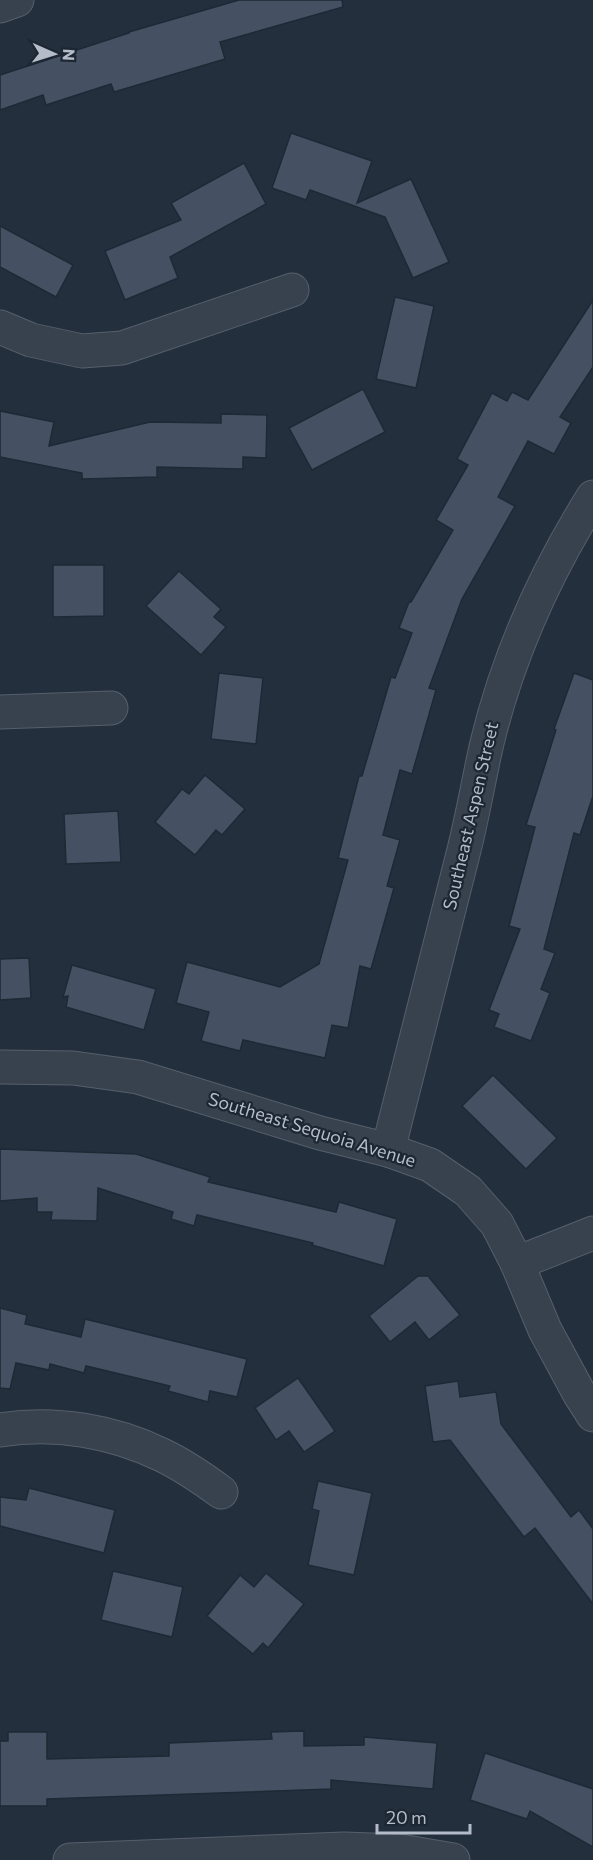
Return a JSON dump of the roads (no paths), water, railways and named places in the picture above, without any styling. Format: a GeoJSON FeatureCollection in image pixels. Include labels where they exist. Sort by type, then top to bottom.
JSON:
{"type":"FeatureCollection","features":[{"type":"Feature","properties":{"kind":"street"},"geometry":{"type":"LineString","coordinates":[[0,6],[17,0]]}},
{"type":"Feature","properties":{"kind":"street"},"geometry":{"type":"LineString","coordinates":[[0,327],[30,340],[82,351],[122,348],[292,290]]}},
{"type":"Feature","properties":{"kind":"street","name":"Southeast Aspen Street"},"geometry":{"type":"LineString","coordinates":[[388,1150],[473,813],[487,743],[499,700],[519,644],[548,577],[593,497]]}},
{"type":"Feature","properties":{"kind":"street"},"geometry":{"type":"LineString","coordinates":[[0,712],[111,708]]}},
{"type":"Feature","properties":{"kind":"street","name":"Southeast Sequoia Avenue"},"geometry":{"type":"LineString","coordinates":[[0,1067],[73,1068],[138,1077],[320,1133],[388,1150],[430,1165],[468,1191],[497,1224],[517,1263],[545,1330],[593,1415]]}},
{"type":"Feature","properties":{"kind":"street"},"geometry":{"type":"LineString","coordinates":[[517,1263],[593,1233]]}},
{"type":"Feature","properties":{"kind":"street"},"geometry":{"type":"LineString","coordinates":[[0,1430],[40,1427],[70,1428],[111,1437],[161,1454],[192,1471],[221,1492]]}},
{"type":"Feature","properties":{"kind":"street"},"geometry":{"type":"LineString","coordinates":[[70,1860],[344,1849],[400,1851],[453,1860]]}}]}
